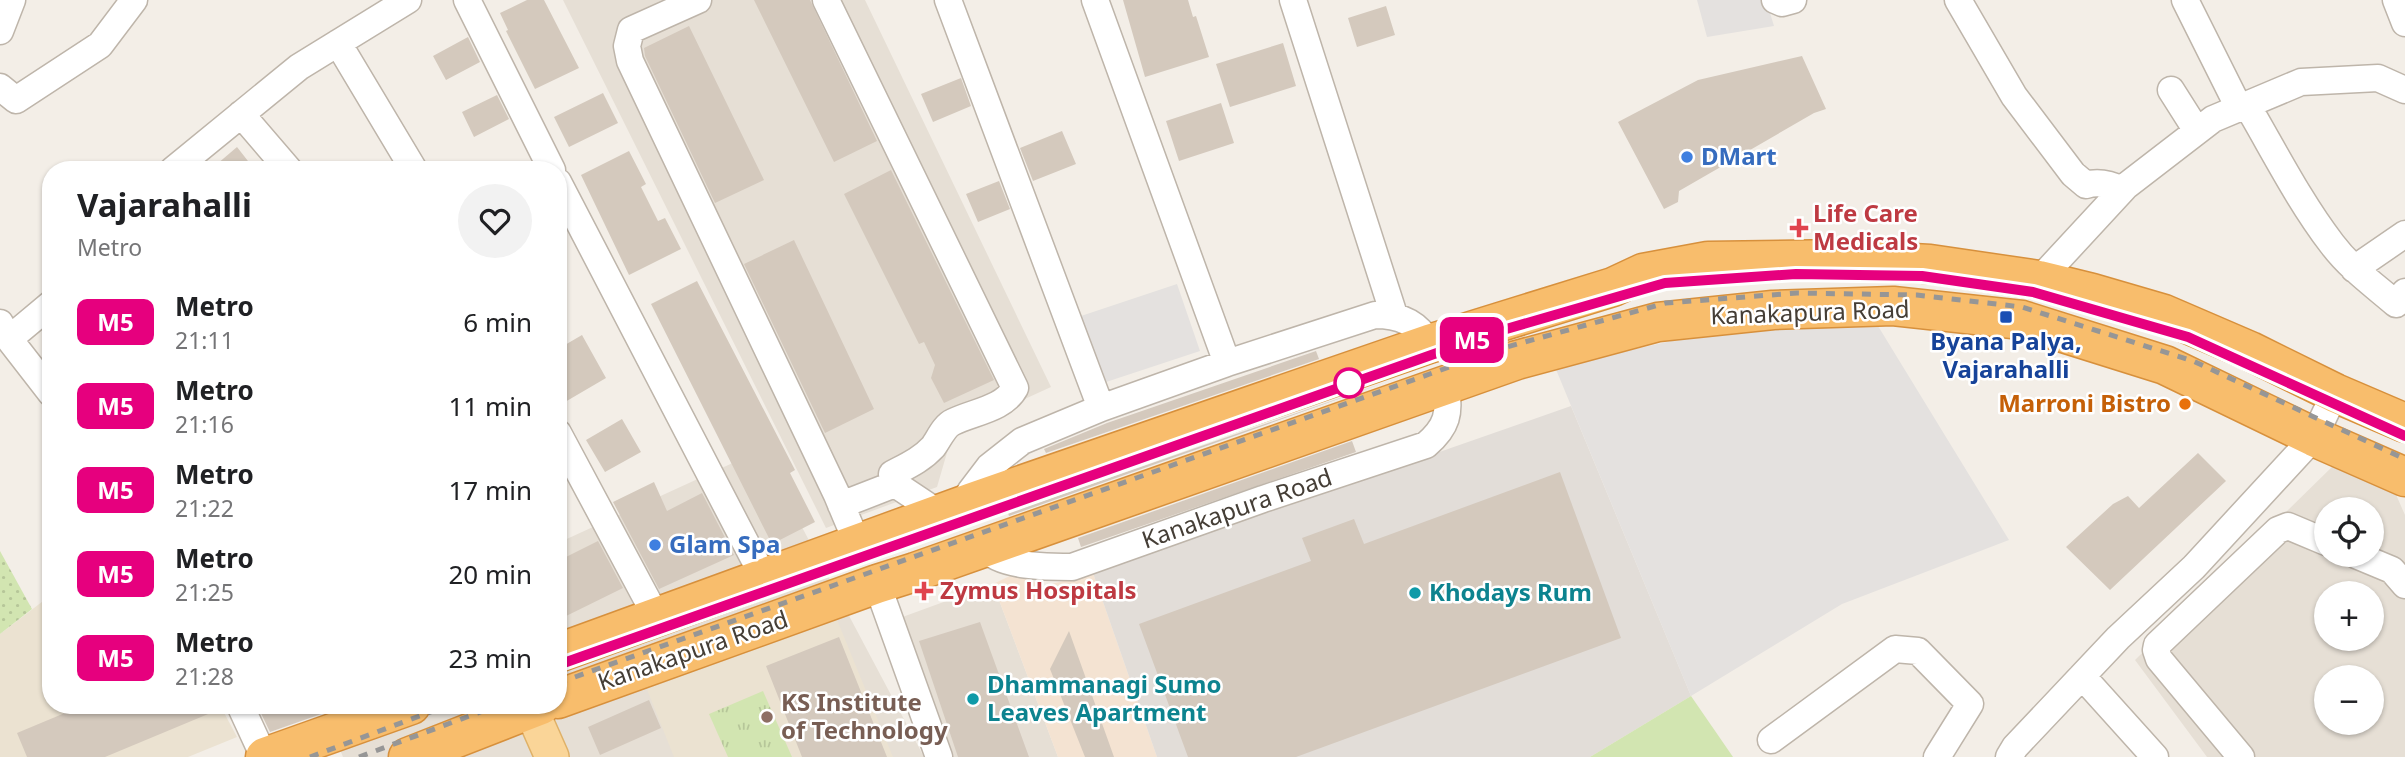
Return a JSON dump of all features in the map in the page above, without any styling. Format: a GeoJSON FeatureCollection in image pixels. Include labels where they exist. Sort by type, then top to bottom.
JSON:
{"type":"FeatureCollection","features":[{"type":"Feature","properties":{"kind":"highway","name":"Kanakapura Road"},"geometry":{"type":"LineString","coordinates":[[567,650],[956,508],[1436,342],[1613,287],[1643,273],[1707,261],[1844,259],[1930,264],[2039,280],[2164,314],[2405,423]]}},
{"type":"Feature","properties":{"kind":"highway","name":"Kanakapura Road"},"geometry":{"type":"LineString","coordinates":[[567,695],[787,618],[877,583],[985,548],[1517,360],[1658,322],[1773,310],[1893,306],[2022,320],[2165,365],[2405,477]]}},
{"type":"Feature","properties":{"kind":"highway"},"geometry":{"type":"LineString","coordinates":[[1436,342],[1452,383]]}},
{"type":"Feature","properties":{"kind":"highway"},"geometry":{"type":"LineString","coordinates":[[264,757],[383,714]]}},
{"type":"Feature","properties":{"kind":"highway","name":"Kanakapura Road"},"geometry":{"type":"LineString","coordinates":[[408,757],[517,714]]}},
{"type":"Feature","properties":{"kind":"main road"},"geometry":{"type":"LineString","coordinates":[[542,714],[552,757]]}},
{"type":"Feature","properties":{"kind":"main road"},"geometry":{"type":"LineString","coordinates":[[544,714],[565,757]]}},
{"type":"Feature","properties":{"kind":"street"},"geometry":{"type":"LineString","coordinates":[[0,31],[12,0]]}},
{"type":"Feature","properties":{"kind":"street"},"geometry":{"type":"LineString","coordinates":[[0,87],[16,100],[100,45],[134,0]]}},
{"type":"Feature","properties":{"kind":"street"},"geometry":{"type":"LineString","coordinates":[[184,161],[299,67],[408,0]]}},
{"type":"Feature","properties":{"kind":"street"},"geometry":{"type":"LineString","coordinates":[[467,0],[548,161]]}},
{"type":"Feature","properties":{"kind":"street"},"geometry":{"type":"LineString","coordinates":[[698,0],[631,30],[627,46],[630,61],[858,545]]}},
{"type":"Feature","properties":{"kind":"street"},"geometry":{"type":"LineString","coordinates":[[826,0],[1015,388],[1012,394],[995,405],[950,423],[918,462],[892,474],[895,484]]}},
{"type":"Feature","properties":{"kind":"street"},"geometry":{"type":"LineString","coordinates":[[948,0],[1101,408]]}},
{"type":"Feature","properties":{"kind":"street"},"geometry":{"type":"LineString","coordinates":[[1095,0],[1227,363]]}},
{"type":"Feature","properties":{"kind":"street"},"geometry":{"type":"LineString","coordinates":[[1293,0],[1394,315]]}},
{"type":"Feature","properties":{"kind":"street"},"geometry":{"type":"LineString","coordinates":[[1775,0],[1782,3],[1793,0]]}},
{"type":"Feature","properties":{"kind":"street"},"geometry":{"type":"LineString","coordinates":[[1958,0],[2014,96],[2073,174],[2086,185],[2102,183],[2122,190]]}},
{"type":"Feature","properties":{"kind":"street"},"geometry":{"type":"LineString","coordinates":[[2185,0],[2243,106],[2333,246],[2396,304],[2405,292]]}},
{"type":"Feature","properties":{"kind":"street"},"geometry":{"type":"LineString","coordinates":[[2396,0],[2405,23]]}},
{"type":"Feature","properties":{"kind":"street"},"geometry":{"type":"LineString","coordinates":[[853,23],[902,124],[898,148]]}},
{"type":"Feature","properties":{"kind":"street"},"geometry":{"type":"LineString","coordinates":[[338,43],[409,161]]}},
{"type":"Feature","properties":{"kind":"street"},"geometry":{"type":"LineString","coordinates":[[2039,280],[2122,190],[2213,119],[2301,82],[2378,78],[2405,90]]}},
{"type":"Feature","properties":{"kind":"street"},"geometry":{"type":"LineString","coordinates":[[2171,90],[2197,131]]}},
{"type":"Feature","properties":{"kind":"street"},"geometry":{"type":"LineString","coordinates":[[241,114],[281,161]]}},
{"type":"Feature","properties":{"kind":"street"},"geometry":{"type":"LineString","coordinates":[[567,203],[764,578]]}},
{"type":"Feature","properties":{"kind":"street"},"geometry":{"type":"LineString","coordinates":[[2354,268],[2405,234]]}},
{"type":"Feature","properties":{"kind":"street"},"geometry":{"type":"LineString","coordinates":[[42,309],[4,331],[42,381]]}},
{"type":"Feature","properties":{"kind":"street"},"geometry":{"type":"LineString","coordinates":[[841,505],[895,484],[956,508],[989,467],[1022,441],[1101,408],[1375,314],[1394,315],[1436,342]]}},
{"type":"Feature","properties":{"kind":"street","name":"Kanakapura Road"},"geometry":{"type":"LineString","coordinates":[[985,548],[991,555],[1038,567],[1072,567],[1426,445],[1441,431],[1452,383]]}},
{"type":"Feature","properties":{"kind":"street"},"geometry":{"type":"LineString","coordinates":[[2016,754],[2082,676],[2198,563],[2314,436],[2334,393]]}},
{"type":"Feature","properties":{"kind":"street"},"geometry":{"type":"LineString","coordinates":[[567,450],[657,618]]}},
{"type":"Feature","properties":{"kind":"street"},"geometry":{"type":"LineString","coordinates":[[2241,757],[2159,659],[2155,650],[2157,645],[2283,527],[2288,526],[2314,537]]}},
{"type":"Feature","properties":{"kind":"street"},"geometry":{"type":"LineString","coordinates":[[2198,563],[2220,585]]}},
{"type":"Feature","properties":{"kind":"street"},"geometry":{"type":"LineString","coordinates":[[2384,567],[2392,570],[2405,585]]}},
{"type":"Feature","properties":{"kind":"street"},"geometry":{"type":"LineString","coordinates":[[877,583],[939,757]]}},
{"type":"Feature","properties":{"kind":"street"},"geometry":{"type":"LineString","coordinates":[[1771,740],[1895,649],[1918,651],[1970,704],[1937,757]]}},
{"type":"Feature","properties":{"kind":"street"},"geometry":{"type":"LineString","coordinates":[[2082,676],[2155,757]]}},
{"type":"Feature","properties":{"kind":"street"},"geometry":{"type":"LineString","coordinates":[[244,714],[264,757]]}},
{"type":"Feature","properties":{"kind":"shaded area"},"geometry":{"type":"Polygon","coordinates":[[[563,0],[865,0],[1051,387],[953,432],[937,487],[826,528],[563,0]]]}},
{"type":"Feature","properties":{"kind":"shaded area"},"geometry":{"type":"Polygon","coordinates":[[[1697,0],[1766,0],[1774,26],[1707,37],[1697,0]]]}},
{"type":"Feature","properties":{"kind":"shaded area"},"geometry":{"type":"Polygon","coordinates":[[[1177,284],[1200,351],[1097,385],[1075,318],[1177,284]]]}},
{"type":"Feature","properties":{"kind":"shaded area"},"geometry":{"type":"Polygon","coordinates":[[[1878,326],[2009,540],[1842,604],[1691,696],[1555,367],[1716,331],[1878,326]]]}},
{"type":"Feature","properties":{"kind":"shaded area"},"geometry":{"type":"Polygon","coordinates":[[[1571,406],[1691,696],[1590,757],[1157,757],[1093,573],[1571,406]]]}},
{"type":"Feature","properties":{"kind":"shaded area"},"geometry":{"type":"Polygon","coordinates":[[[761,450],[924,757],[343,757],[326,714],[567,714],[567,539],[761,450]]]}},
{"type":"Feature","properties":{"kind":"shaded area"},"geometry":{"type":"Polygon","coordinates":[[[2335,464],[2390,481],[2405,515],[2405,757],[2207,757],[2135,660],[2335,464]]]}},
{"type":"Feature","properties":{"kind":"shaded area"},"geometry":{"type":"Polygon","coordinates":[[[1093,573],[1157,757],[1058,757],[993,584],[1014,574],[1044,586],[1093,573]]]}},
{"type":"Feature","properties":{"kind":"shaded area"},"geometry":{"type":"Polygon","coordinates":[[[993,584],[1058,757],[932,757],[886,623],[993,584]]]}},
{"type":"Feature","properties":{"kind":"shaded area"},"geometry":{"type":"Polygon","coordinates":[[[42,602],[42,714],[225,714],[237,737],[188,757],[0,757],[0,634],[42,602]]]}},
{"type":"Feature","properties":{"kind":"shaded area","name":"KS Institute of Technology"},"geometry":{"type":"Polygon","coordinates":[[[831,605],[893,757],[674,757],[642,677],[831,605]]]}},
{"type":"Feature","properties":{"kind":"green space"},"geometry":{"type":"Polygon","coordinates":[[[0,551],[32,609],[0,634],[0,551]]]}},
{"type":"Feature","properties":{"kind":"green space"},"geometry":{"type":"Polygon","coordinates":[[[763,691],[792,757],[728,757],[709,714],[763,691]]]}},
{"type":"Feature","properties":{"kind":"green space"},"geometry":{"type":"Polygon","coordinates":[[[1691,696],[1733,757],[1590,757],[1691,696]]]}},
{"type":"Feature","properties":{"kind":"building"},"geometry":{"type":"Polygon","coordinates":[[[527,0],[544,0],[579,68],[535,89],[500,13],[527,0]]]}},
{"type":"Feature","properties":{"kind":"building"},"geometry":{"type":"Polygon","coordinates":[[[754,0],[810,0],[877,141],[834,162],[754,0]]]}},
{"type":"Feature","properties":{"kind":"building"},"geometry":{"type":"Polygon","coordinates":[[[1123,0],[1188,0],[1209,57],[1145,77],[1123,0]]]}},
{"type":"Feature","properties":{"kind":"building"},"geometry":{"type":"Polygon","coordinates":[[[1386,6],[1395,35],[1357,47],[1348,18],[1386,6]]]}},
{"type":"Feature","properties":{"kind":"building"},"geometry":{"type":"Polygon","coordinates":[[[689,26],[764,180],[715,203],[645,56],[644,48],[689,26]]]}},
{"type":"Feature","properties":{"kind":"building"},"geometry":{"type":"Polygon","coordinates":[[[468,37],[480,62],[446,80],[433,56],[468,37]]]}},
{"type":"Feature","properties":{"kind":"building"},"geometry":{"type":"Polygon","coordinates":[[[1283,43],[1296,86],[1230,107],[1216,64],[1283,43]]]}},
{"type":"Feature","properties":{"kind":"building","name":"DMart"},"geometry":{"type":"Polygon","coordinates":[[[1802,56],[1826,109],[1814,113],[1679,191],[1678,202],[1664,209],[1618,122],[1698,80],[1802,56]]]}},
{"type":"Feature","properties":{"kind":"building"},"geometry":{"type":"Polygon","coordinates":[[[961,78],[971,106],[933,122],[921,94],[961,78]]]}},
{"type":"Feature","properties":{"kind":"building"},"geometry":{"type":"Polygon","coordinates":[[[603,93],[618,123],[569,147],[554,117],[603,93]]]}},
{"type":"Feature","properties":{"kind":"building"},"geometry":{"type":"Polygon","coordinates":[[[497,95],[509,119],[474,137],[462,112],[497,95]]]}},
{"type":"Feature","properties":{"kind":"building"},"geometry":{"type":"Polygon","coordinates":[[[1221,103],[1234,143],[1179,161],[1166,121],[1221,103]]]}},
{"type":"Feature","properties":{"kind":"building"},"geometry":{"type":"Polygon","coordinates":[[[1062,131],[1076,164],[1033,181],[1020,148],[1062,131]]]}},
{"type":"Feature","properties":{"kind":"building"},"geometry":{"type":"Polygon","coordinates":[[[237,147],[248,161],[221,161],[237,147]]]}},
{"type":"Feature","properties":{"kind":"building"},"geometry":{"type":"Polygon","coordinates":[[[629,151],[646,184],[641,187],[658,221],[665,218],[681,249],[629,275],[581,175],[629,151]]]}},
{"type":"Feature","properties":{"kind":"building"},"geometry":{"type":"Polygon","coordinates":[[[891,170],[994,380],[944,403],[931,378],[935,365],[924,342],[919,344],[844,194],[891,170]]]}},
{"type":"Feature","properties":{"kind":"building"},"geometry":{"type":"Polygon","coordinates":[[[999,181],[1010,209],[978,222],[966,194],[999,181]]]}},
{"type":"Feature","properties":{"kind":"building"},"geometry":{"type":"Polygon","coordinates":[[[794,240],[874,409],[825,433],[744,264],[794,240]]]}},
{"type":"Feature","properties":{"kind":"building"},"geometry":{"type":"Polygon","coordinates":[[[697,281],[795,470],[790,473],[815,522],[772,544],[651,304],[697,281]]]}},
{"type":"Feature","properties":{"kind":"building"},"geometry":{"type":"Polygon","coordinates":[[[582,335],[606,378],[567,401],[567,344],[582,335]]]}},
{"type":"Feature","properties":{"kind":"building"},"geometry":{"type":"Polygon","coordinates":[[[1316,351],[1319,359],[1046,453],[1044,449],[1107,423],[1316,351]]]}},
{"type":"Feature","properties":{"kind":"building"},"geometry":{"type":"Polygon","coordinates":[[[1395,379],[1009,516],[1008,513],[1395,379]]]}},
{"type":"Feature","properties":{"kind":"building"},"geometry":{"type":"Polygon","coordinates":[[[622,419],[641,452],[605,472],[586,440],[622,419]]]}},
{"type":"Feature","properties":{"kind":"building"},"geometry":{"type":"Polygon","coordinates":[[[1352,441],[1356,452],[1081,547],[1078,538],[1352,441]]]}},
{"type":"Feature","properties":{"kind":"building"},"geometry":{"type":"Polygon","coordinates":[[[2198,453],[2226,481],[2110,590],[2066,547],[2113,504],[2128,496],[2139,508],[2198,453]]]}},
{"type":"Feature","properties":{"kind":"building","name":"Khodays Rum"},"geometry":{"type":"Polygon","coordinates":[[[1560,472],[1621,638],[1296,757],[1188,757],[1139,624],[1311,561],[1302,538],[1354,519],[1364,544],[1560,472]]]}},
{"type":"Feature","properties":{"kind":"building"},"geometry":{"type":"Polygon","coordinates":[[[654,482],[667,511],[702,493],[734,555],[659,589],[613,502],[654,482]]]}},
{"type":"Feature","properties":{"kind":"building"},"geometry":{"type":"Polygon","coordinates":[[[598,541],[623,588],[567,616],[567,556],[598,541]]]}},
{"type":"Feature","properties":{"kind":"building","name":"Dhammanagi Sumo Leaves Apartment"},"geometry":{"type":"Polygon","coordinates":[[[980,622],[1029,757],[958,757],[919,641],[980,622]]]}},
{"type":"Feature","properties":{"kind":"building"},"geometry":{"type":"Polygon","coordinates":[[[1069,631],[1114,757],[1085,757],[1050,669],[1069,631]]]}},
{"type":"Feature","properties":{"kind":"building"},"geometry":{"type":"Polygon","coordinates":[[[839,637],[887,757],[802,757],[766,666],[839,637]]]}},
{"type":"Feature","properties":{"kind":"building"},"geometry":{"type":"Polygon","coordinates":[[[649,700],[661,728],[600,755],[588,727],[649,700]]]}},
{"type":"Feature","properties":{"kind":"building"},"geometry":{"type":"Polygon","coordinates":[[[62,714],[208,714],[105,757],[27,757],[17,733],[62,714]]]}},
{"type":"Feature","properties":{"kind":"building"},"geometry":{"type":"Polygon","coordinates":[[[261,714],[321,714],[270,732],[261,714]]]}},
{"type":"Feature","properties":{"kind":"railway"},"geometry":{"type":"LineString","coordinates":[[567,662],[1496,332],[1665,283],[1796,273],[1922,276],[2033,292],[2187,337],[2405,436]]}},
{"type":"Feature","properties":{"kind":"railway"},"geometry":{"type":"LineString","coordinates":[[567,680],[1503,348],[1666,303],[1797,293],[1917,295],[2022,307],[2193,361],[2405,459]]}},
{"type":"Feature","properties":{"kind":"railway"},"geometry":{"type":"LineString","coordinates":[[310,757],[425,714]]}},
{"type":"Feature","properties":{"kind":"railway"},"geometry":{"type":"LineString","coordinates":[[359,757],[475,714]]}},
{"type":"Feature","properties":{"kind":"metro line","name":"M5"},"geometry":{"type":"LineString","coordinates":[[567,662],[1199,435],[1496,332],[1665,283],[1796,274],[1922,276],[2033,292],[2188,337],[2405,436]]}},
{"type":"Feature","properties":{"kind":"place","name":"DMart"},"geometry":{"type":"Point","coordinates":[1687,157]}},
{"type":"Feature","properties":{"kind":"place","name":"Life Care Medicals"},"geometry":{"type":"Point","coordinates":[1799,228]}},
{"type":"Feature","properties":{"kind":"place","name":"Byana Palya, Vajarahalli"},"geometry":{"type":"Point","coordinates":[2006,317]}},
{"type":"Feature","properties":{"kind":"place","name":"Marroni Bistro"},"geometry":{"type":"Point","coordinates":[2185,404]}},
{"type":"Feature","properties":{"kind":"place","name":"Glam Spa"},"geometry":{"type":"Point","coordinates":[655,545]}},
{"type":"Feature","properties":{"kind":"place","name":"Zymus Hospitals"},"geometry":{"type":"Point","coordinates":[924,591]}},
{"type":"Feature","properties":{"kind":"place","name":"Khodays Rum"},"geometry":{"type":"Point","coordinates":[1415,593]}},
{"type":"Feature","properties":{"kind":"place","name":"Dhammanagi Sumo Leaves Apartment"},"geometry":{"type":"Point","coordinates":[973,699]}},
{"type":"Feature","properties":{"kind":"place","name":"KS Institute of Technology"},"geometry":{"type":"Point","coordinates":[767,717]}}]}
